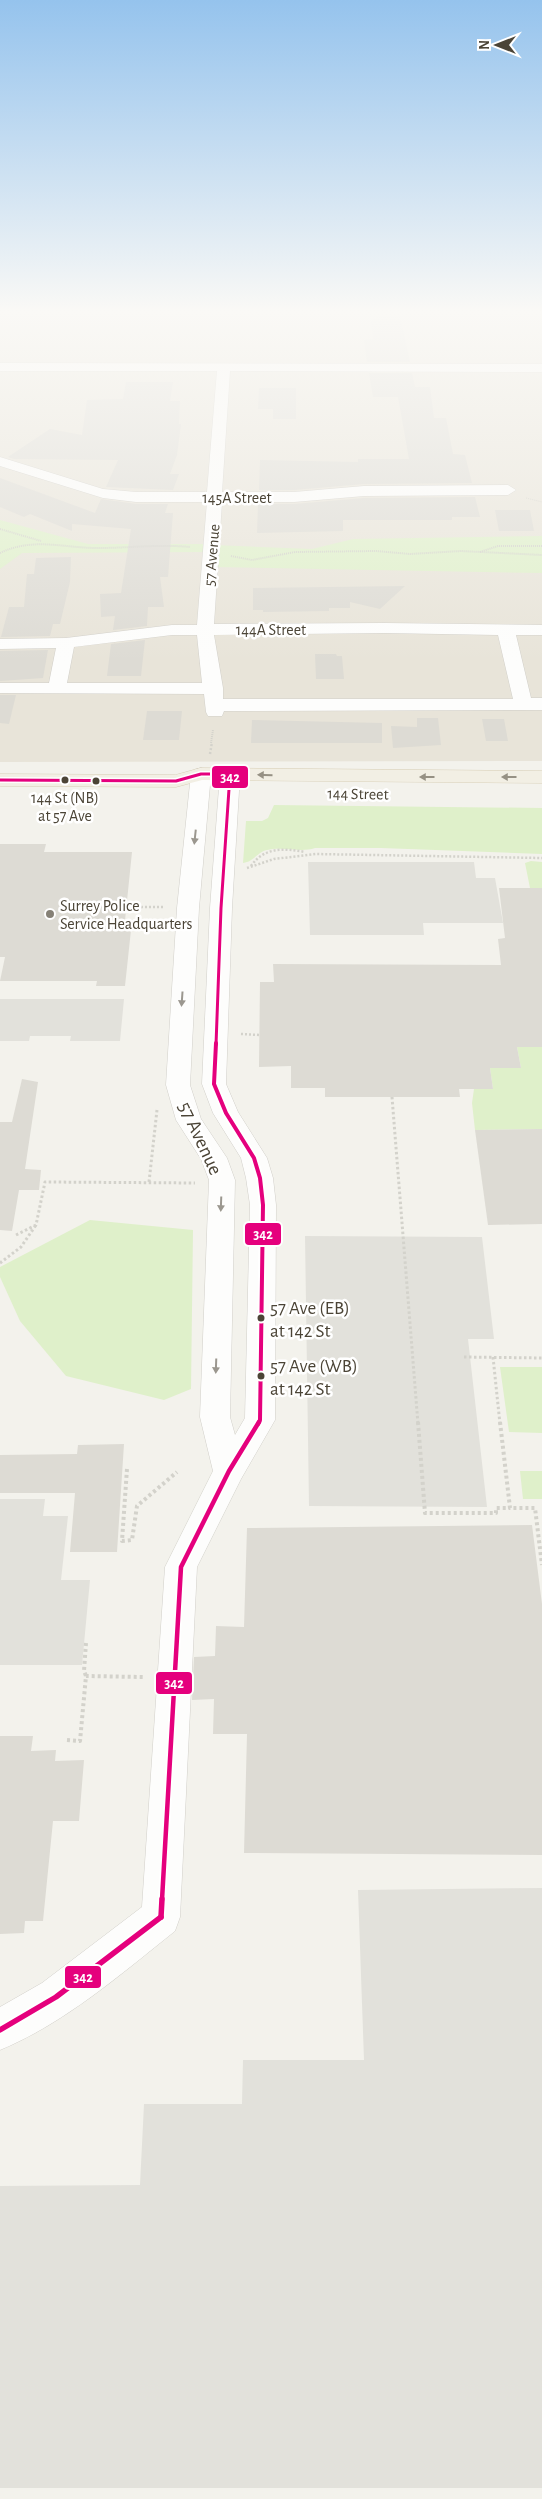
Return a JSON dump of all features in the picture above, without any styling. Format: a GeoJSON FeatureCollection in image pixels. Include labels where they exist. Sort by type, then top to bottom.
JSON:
{"type":"FeatureCollection","features":[{"type":"Feature","properties":{"kind":"main road","name":"144 Street"},"geometry":{"type":"LineString","coordinates":[[0,780],[176,781],[204,773],[230,782],[420,794],[542,794]]}},
{"type":"Feature","properties":{"kind":"main road","name":"144 Street"},"geometry":{"type":"LineString","coordinates":[[230,782],[542,777]]}},
{"type":"Feature","properties":{"kind":"street","name":"57 Avenue"},"geometry":{"type":"LineString","coordinates":[[215,702],[205,629],[220,429]]}},
{"type":"Feature","properties":{"kind":"street","name":"145A Street"},"geometry":{"type":"LineString","coordinates":[[0,461],[103,493],[152,497],[294,497],[364,491],[508,490]]}},
{"type":"Feature","properties":{"kind":"street","name":"144A Street"},"geometry":{"type":"LineString","coordinates":[[0,644],[66,643],[172,630],[205,629],[542,630]]}},
{"type":"Feature","properties":{"kind":"street"},"geometry":{"type":"LineString","coordinates":[[506,630],[523,704]]}},
{"type":"Feature","properties":{"kind":"street"},"geometry":{"type":"LineString","coordinates":[[57,689],[66,643]]}},
{"type":"Feature","properties":{"kind":"street"},"geometry":{"type":"LineString","coordinates":[[0,688],[57,689],[215,702],[542,704]]}},
{"type":"Feature","properties":{"kind":"street","name":"57 Avenue"},"geometry":{"type":"LineString","coordinates":[[204,773],[188,908],[178,1086],[188,1120],[214,1158],[222,1180],[215,1417],[229,1471]]}},
{"type":"Feature","properties":{"kind":"street","name":"57 Avenue"},"geometry":{"type":"LineString","coordinates":[[0,2030],[56,1998],[161,1917],[181,1567],[229,1471],[260,1420],[263,1205],[261,1178],[252,1154],[219,1103],[214,1084],[222,881],[230,782]]}},
{"type":"Feature","properties":{"kind":"path"},"geometry":{"type":"LineString","coordinates":[[526,498],[542,502]]}},
{"type":"Feature","properties":{"kind":"path"},"geometry":{"type":"LineString","coordinates":[[0,529],[44,542],[95,548],[194,547]]}},
{"type":"Feature","properties":{"kind":"path"},"geometry":{"type":"LineString","coordinates":[[0,553],[8,548],[44,542]]}},
{"type":"Feature","properties":{"kind":"path"},"geometry":{"type":"LineString","coordinates":[[480,552],[498,546],[542,546]]}},
{"type":"Feature","properties":{"kind":"path"},"geometry":{"type":"LineString","coordinates":[[226,555],[252,560],[295,552],[376,551],[410,554],[480,552],[542,555]]}},
{"type":"Feature","properties":{"kind":"path"},"geometry":{"type":"LineString","coordinates":[[204,773],[215,702]]}},
{"type":"Feature","properties":{"kind":"path"},"geometry":{"type":"LineString","coordinates":[[250,866],[260,854],[266,851],[295,850],[308,853]]}},
{"type":"Feature","properties":{"kind":"path"},"geometry":{"type":"LineString","coordinates":[[244,869],[282,857],[308,853],[400,853],[542,858]]}},
{"type":"Feature","properties":{"kind":"path"},"geometry":{"type":"LineString","coordinates":[[101,907],[169,908]]}},
{"type":"Feature","properties":{"kind":"path"},"geometry":{"type":"LineString","coordinates":[[233,1034],[260,1035]]}},
{"type":"Feature","properties":{"kind":"path"},"geometry":{"type":"LineString","coordinates":[[392,1097],[425,1513],[496,1513],[496,1508],[535,1508],[542,1565]]}},
{"type":"Feature","properties":{"kind":"path"},"geometry":{"type":"LineString","coordinates":[[149,1182],[157,1109]]}},
{"type":"Feature","properties":{"kind":"path"},"geometry":{"type":"LineString","coordinates":[[0,1263],[13,1256],[29,1240],[36,1225],[44,1182],[204,1183]]}},
{"type":"Feature","properties":{"kind":"path"},"geometry":{"type":"LineString","coordinates":[[16,1235],[36,1225]]}},
{"type":"Feature","properties":{"kind":"path"},"geometry":{"type":"LineString","coordinates":[[464,1358],[542,1358]]}},
{"type":"Feature","properties":{"kind":"path"},"geometry":{"type":"LineString","coordinates":[[493,1358],[510,1508]]}},
{"type":"Feature","properties":{"kind":"path"},"geometry":{"type":"LineString","coordinates":[[128,1469],[122,1541],[132,1540],[137,1506],[177,1472]]}},
{"type":"Feature","properties":{"kind":"path"},"geometry":{"type":"LineString","coordinates":[[66,1740],[80,1741],[86,1676],[84,1670],[86,1643]]}},
{"type":"Feature","properties":{"kind":"path"},"geometry":{"type":"LineString","coordinates":[[86,1676],[151,1677]]}},
{"type":"Feature","properties":{"kind":"shaded area"},"geometry":{"type":"Polygon","coordinates":[[[0,429],[542,429],[542,761],[0,762],[0,429]]]}},
{"type":"Feature","properties":{"kind":"shaded area"},"geometry":{"type":"Polygon","coordinates":[[[308,862],[474,862],[476,878],[495,878],[503,923],[423,923],[424,935],[310,935],[308,862]]]}},
{"type":"Feature","properties":{"kind":"shaded area"},"geometry":{"type":"Polygon","coordinates":[[[0,999],[124,999],[120,1041],[70,1041],[71,1036],[30,1036],[29,1041],[0,1041],[0,999]]]}},
{"type":"Feature","properties":{"kind":"shaded area"},"geometry":{"type":"Polygon","coordinates":[[[305,1236],[482,1237],[494,1339],[468,1339],[487,1507],[309,1506],[305,1236]]]}},
{"type":"Feature","properties":{"kind":"shaded area"},"geometry":{"type":"Polygon","coordinates":[[[0,1499],[45,1499],[43,1516],[68,1516],[61,1580],[90,1580],[82,1665],[0,1665],[0,1499]]]}},
{"type":"Feature","properties":{"kind":"shaded area"},"geometry":{"type":"Polygon","coordinates":[[[542,1888],[542,2488],[0,2488],[0,2186],[140,2185],[144,2104],[242,2104],[243,2060],[364,2060],[358,1890],[542,1888]]]}},
{"type":"Feature","properties":{"kind":"green space"},"geometry":{"type":"Polygon","coordinates":[[[0,520],[88,544],[207,544],[206,552],[22,553],[0,569],[0,520]]]}},
{"type":"Feature","properties":{"kind":"green space"},"geometry":{"type":"Polygon","coordinates":[[[542,536],[542,573],[213,567],[214,545],[312,549],[353,539],[542,536]]]}},
{"type":"Feature","properties":{"kind":"green space"},"geometry":{"type":"Polygon","coordinates":[[[274,805],[542,808],[542,854],[381,848],[273,849],[264,851],[250,861],[243,863],[246,821],[262,821],[268,818],[274,805]]]}},
{"type":"Feature","properties":{"kind":"green space"},"geometry":{"type":"Polygon","coordinates":[[[531,861],[542,862],[542,888],[530,888],[525,863],[531,861]]]}},
{"type":"Feature","properties":{"kind":"green space"},"geometry":{"type":"Polygon","coordinates":[[[517,1047],[542,1047],[542,1129],[475,1130],[472,1103],[474,1089],[493,1089],[490,1068],[521,1068],[517,1047]]]}},
{"type":"Feature","properties":{"kind":"green space"},"geometry":{"type":"Polygon","coordinates":[[[90,1220],[193,1230],[191,1389],[164,1400],[66,1376],[20,1321],[0,1277],[0,1267],[90,1220]]]}},
{"type":"Feature","properties":{"kind":"green space"},"geometry":{"type":"Polygon","coordinates":[[[500,1367],[542,1367],[542,1433],[509,1432],[500,1367]]]}},
{"type":"Feature","properties":{"kind":"green space"},"geometry":{"type":"Polygon","coordinates":[[[520,1471],[542,1471],[542,1499],[523,1499],[520,1471]]]}},
{"type":"Feature","properties":{"kind":"building"},"geometry":{"type":"Polygon","coordinates":[[[50,429],[82,435],[83,429],[180,429],[177,455],[170,474],[179,474],[173,490],[106,487],[118,460],[14,459],[8,457],[50,429]]]}},
{"type":"Feature","properties":{"kind":"building"},"geometry":{"type":"Polygon","coordinates":[[[404,429],[448,429],[453,454],[465,455],[472,483],[364,484],[294,490],[259,490],[260,460],[358,462],[358,459],[409,459],[404,429]]]}},
{"type":"Feature","properties":{"kind":"building"},"geometry":{"type":"Polygon","coordinates":[[[0,478],[95,513],[101,499],[136,504],[168,504],[165,513],[173,513],[168,577],[160,577],[164,607],[148,607],[147,626],[113,630],[115,616],[101,617],[100,594],[121,593],[131,529],[72,524],[72,531],[30,514],[24,517],[0,507],[0,478]]]}},
{"type":"Feature","properties":{"kind":"building"},"geometry":{"type":"Polygon","coordinates":[[[475,497],[480,517],[452,517],[452,520],[343,520],[343,531],[257,533],[258,504],[294,504],[364,498],[475,497]]]}},
{"type":"Feature","properties":{"kind":"building"},"geometry":{"type":"Polygon","coordinates":[[[495,510],[530,510],[534,531],[499,531],[495,510]]]}},
{"type":"Feature","properties":{"kind":"building"},"geometry":{"type":"Polygon","coordinates":[[[71,557],[70,582],[60,624],[53,624],[50,636],[1,637],[9,607],[24,607],[27,574],[34,574],[36,558],[71,557]]]}},
{"type":"Feature","properties":{"kind":"building"},"geometry":{"type":"Polygon","coordinates":[[[405,586],[380,609],[350,602],[350,608],[329,608],[329,611],[263,612],[263,610],[253,610],[253,588],[405,586]]]}},
{"type":"Feature","properties":{"kind":"building"},"geometry":{"type":"Polygon","coordinates":[[[145,640],[141,676],[107,676],[111,644],[145,640]]]}},
{"type":"Feature","properties":{"kind":"building"},"geometry":{"type":"Polygon","coordinates":[[[48,650],[43,678],[0,681],[0,651],[48,650]]]}},
{"type":"Feature","properties":{"kind":"building"},"geometry":{"type":"Polygon","coordinates":[[[315,654],[336,654],[337,656],[342,656],[344,679],[316,679],[315,654]]]}},
{"type":"Feature","properties":{"kind":"building"},"geometry":{"type":"Polygon","coordinates":[[[0,695],[16,695],[9,724],[0,723],[0,695]]]}},
{"type":"Feature","properties":{"kind":"building"},"geometry":{"type":"Polygon","coordinates":[[[147,711],[182,711],[179,740],[143,740],[147,711]]]}},
{"type":"Feature","properties":{"kind":"building"},"geometry":{"type":"Polygon","coordinates":[[[417,718],[438,718],[441,745],[393,748],[391,726],[417,727],[417,718]]]}},
{"type":"Feature","properties":{"kind":"building"},"geometry":{"type":"Polygon","coordinates":[[[482,719],[504,719],[508,741],[486,741],[482,719]]]}},
{"type":"Feature","properties":{"kind":"building"},"geometry":{"type":"Polygon","coordinates":[[[252,720],[382,723],[382,743],[251,743],[252,720]]]}},
{"type":"Feature","properties":{"kind":"building","name":"Surrey Police Service Headquarters"},"geometry":{"type":"Polygon","coordinates":[[[0,844],[46,844],[44,852],[132,852],[124,930],[131,930],[125,986],[96,986],[97,981],[0,981],[5,957],[0,957],[0,844]]]}},
{"type":"Feature","properties":{"kind":"building"},"geometry":{"type":"Polygon","coordinates":[[[499,888],[542,888],[542,1047],[517,1047],[521,1068],[490,1068],[493,1089],[459,1089],[460,1097],[325,1097],[325,1088],[291,1088],[291,1066],[259,1067],[260,982],[274,982],[273,964],[501,965],[498,939],[505,938],[499,888]]]}},
{"type":"Feature","properties":{"kind":"building"},"geometry":{"type":"Polygon","coordinates":[[[22,1079],[38,1082],[25,1169],[41,1170],[39,1190],[19,1190],[12,1231],[0,1230],[0,1122],[12,1122],[22,1079]]]}},
{"type":"Feature","properties":{"kind":"building"},"geometry":{"type":"Polygon","coordinates":[[[542,1129],[542,1224],[488,1225],[475,1130],[542,1129]]]}},
{"type":"Feature","properties":{"kind":"building"},"geometry":{"type":"Polygon","coordinates":[[[124,1444],[117,1552],[70,1552],[75,1493],[0,1493],[0,1455],[77,1454],[78,1445],[124,1444]]]}},
{"type":"Feature","properties":{"kind":"building"},"geometry":{"type":"Polygon","coordinates":[[[532,1525],[542,1604],[542,1855],[244,1853],[247,1734],[213,1734],[214,1699],[192,1700],[194,1657],[215,1656],[216,1626],[244,1627],[247,1528],[532,1525]]]}},
{"type":"Feature","properties":{"kind":"building"},"geometry":{"type":"Polygon","coordinates":[[[0,1736],[33,1736],[31,1751],[56,1750],[55,1761],[84,1760],[79,1821],[53,1821],[43,1921],[25,1921],[24,1933],[0,1934],[0,1736]]]}},
{"type":"Feature","properties":{"kind":"transit line","name":"342"},"geometry":{"type":"LineString","coordinates":[[0,780],[176,781],[201,774],[230,774],[221,908],[214,1084],[226,1113],[254,1158],[260,1178],[263,1205],[260,1420],[229,1471],[181,1567],[161,1917]]}},
{"type":"Feature","properties":{"kind":"transit line","name":"342"},"geometry":{"type":"LineString","coordinates":[[0,2030],[56,1997],[161,1917]]}},
{"type":"Feature","properties":{"kind":"place","name":"144 St (NB) at 57 Ave"},"geometry":{"type":"Point","coordinates":[65,780]}},
{"type":"Feature","properties":{"kind":"place","name":"Surrey Police Service Headquarters"},"geometry":{"type":"Point","coordinates":[50,914]}},
{"type":"Feature","properties":{"kind":"place","name":"57 Ave (EB) at 142 St"},"geometry":{"type":"Point","coordinates":[261,1318]}},
{"type":"Feature","properties":{"kind":"place","name":"57 Ave (WB) at 142 St"},"geometry":{"type":"Point","coordinates":[261,1376]}}]}
